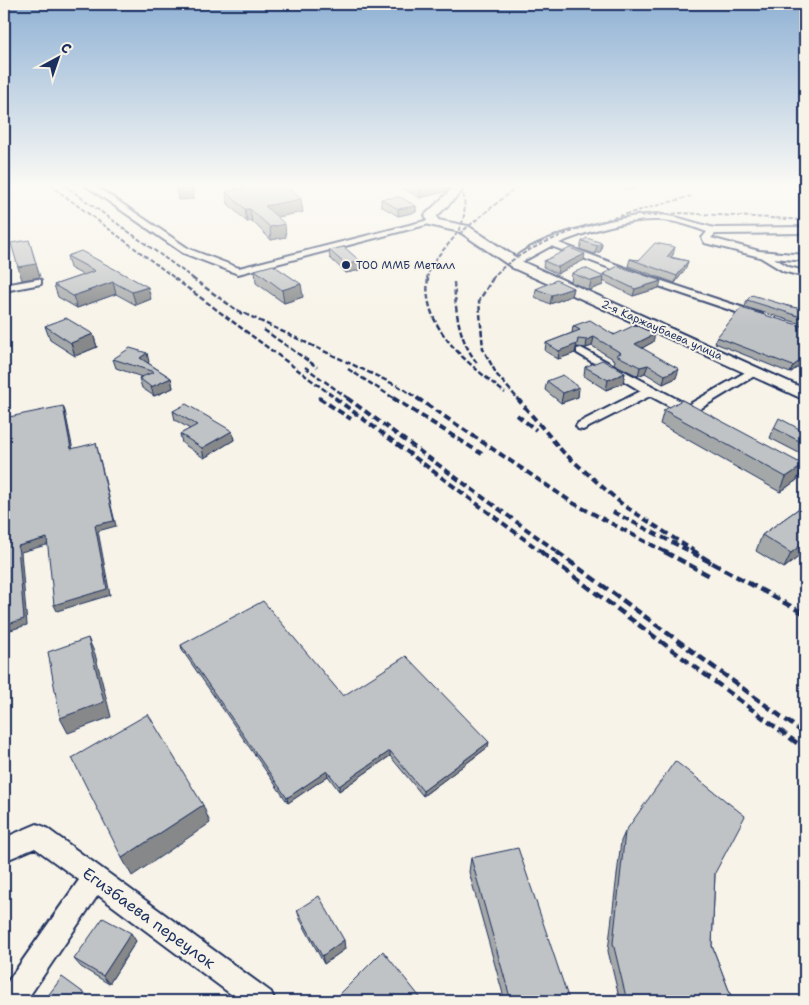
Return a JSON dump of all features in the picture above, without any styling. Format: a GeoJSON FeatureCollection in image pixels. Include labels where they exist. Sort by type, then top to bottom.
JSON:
{"type":"FeatureCollection","features":[{"type":"Feature","properties":{"kind":"street"},"geometry":{"type":"LineString","coordinates":[[158,232],[186,251],[238,271],[394,232]]}},
{"type":"Feature","properties":{"kind":"street","name":"2-я Каржаубаева улица"},"geometry":{"type":"LineString","coordinates":[[467,232],[517,263],[805,395]]}},
{"type":"Feature","properties":{"kind":"street"},"geometry":{"type":"LineString","coordinates":[[517,263],[538,248],[585,232]]}},
{"type":"Feature","properties":{"kind":"street"},"geometry":{"type":"LineString","coordinates":[[703,232],[710,235],[769,232]]}},
{"type":"Feature","properties":{"kind":"street"},"geometry":{"type":"LineString","coordinates":[[710,235],[708,241],[759,254],[805,258]]}},
{"type":"Feature","properties":{"kind":"street"},"geometry":{"type":"LineString","coordinates":[[550,243],[684,292],[764,318]]}},
{"type":"Feature","properties":{"kind":"street"},"geometry":{"type":"LineString","coordinates":[[759,254],[786,269],[805,274]]}},
{"type":"Feature","properties":{"kind":"street"},"geometry":{"type":"LineString","coordinates":[[4,288],[38,282]]}},
{"type":"Feature","properties":{"kind":"street"},"geometry":{"type":"LineString","coordinates":[[581,351],[650,392],[705,419]]}},
{"type":"Feature","properties":{"kind":"street"},"geometry":{"type":"LineString","coordinates":[[689,410],[755,372]]}},
{"type":"Feature","properties":{"kind":"street"},"geometry":{"type":"LineString","coordinates":[[583,426],[650,392]]}},
{"type":"Feature","properties":{"kind":"street"},"geometry":{"type":"LineString","coordinates":[[772,455],[805,473]]}},
{"type":"Feature","properties":{"kind":"street","name":"Егизбаева переулок"},"geometry":{"type":"LineString","coordinates":[[4,850],[36,835],[262,1001]]}},
{"type":"Feature","properties":{"kind":"street"},"geometry":{"type":"LineString","coordinates":[[10,1001],[95,878]]}},
{"type":"Feature","properties":{"kind":"building"},"geometry":{"type":"Polygon","coordinates":[[[587,238],[602,243],[597,246],[582,241],[587,238]]]}},
{"type":"Feature","properties":{"kind":"building"},"geometry":{"type":"Polygon","coordinates":[[[29,240],[36,264],[18,267],[11,243],[29,240]]]}},
{"type":"Feature","properties":{"kind":"building"},"geometry":{"type":"Polygon","coordinates":[[[655,243],[675,247],[667,257],[688,261],[677,276],[630,259],[639,260],[655,243]]]}},
{"type":"Feature","properties":{"kind":"building"},"geometry":{"type":"Polygon","coordinates":[[[344,247],[360,261],[346,265],[329,250],[344,247]]]}},
{"type":"Feature","properties":{"kind":"building"},"geometry":{"type":"Polygon","coordinates":[[[570,248],[585,254],[558,267],[544,261],[570,248]]]}},
{"type":"Feature","properties":{"kind":"building"},"geometry":{"type":"Polygon","coordinates":[[[81,251],[148,287],[132,292],[113,282],[73,296],[54,285],[95,271],[67,256],[81,251]]]}},
{"type":"Feature","properties":{"kind":"building"},"geometry":{"type":"Polygon","coordinates":[[[273,265],[301,284],[282,290],[255,270],[273,265]]]}},
{"type":"Feature","properties":{"kind":"building"},"geometry":{"type":"Polygon","coordinates":[[[618,266],[661,281],[635,289],[603,274],[618,266]]]}},
{"type":"Feature","properties":{"kind":"building"},"geometry":{"type":"Polygon","coordinates":[[[585,268],[604,277],[591,281],[572,273],[585,268]]]}},
{"type":"Feature","properties":{"kind":"building"},"geometry":{"type":"Polygon","coordinates":[[[556,280],[573,288],[552,295],[536,289],[556,280]]]}},
{"type":"Feature","properties":{"kind":"building"},"geometry":{"type":"Polygon","coordinates":[[[752,295],[805,310],[805,318],[747,300],[752,295]]]}},
{"type":"Feature","properties":{"kind":"building"},"geometry":{"type":"Polygon","coordinates":[[[741,308],[805,327],[805,357],[793,366],[717,337],[741,308]]]}},
{"type":"Feature","properties":{"kind":"building"},"geometry":{"type":"Polygon","coordinates":[[[66,318],[93,334],[71,343],[45,326],[66,318]]]}},
{"type":"Feature","properties":{"kind":"building"},"geometry":{"type":"Polygon","coordinates":[[[590,320],[614,335],[635,325],[655,334],[635,344],[679,369],[665,375],[648,365],[640,367],[616,355],[621,353],[594,337],[587,340],[578,339],[577,344],[559,351],[546,343],[580,330],[573,326],[590,320]]]}},
{"type":"Feature","properties":{"kind":"building"},"geometry":{"type":"Polygon","coordinates":[[[130,348],[147,353],[140,358],[171,378],[151,387],[139,378],[154,372],[113,359],[130,348]]]}},
{"type":"Feature","properties":{"kind":"building"},"geometry":{"type":"Polygon","coordinates":[[[602,360],[625,373],[608,380],[585,367],[602,360]]]}},
{"type":"Feature","properties":{"kind":"building"},"geometry":{"type":"Polygon","coordinates":[[[563,375],[579,387],[563,393],[547,381],[563,375]]]}},
{"type":"Feature","properties":{"kind":"building"},"geometry":{"type":"Polygon","coordinates":[[[682,400],[804,465],[786,477],[664,410],[682,400]]]}},
{"type":"Feature","properties":{"kind":"building"},"geometry":{"type":"Polygon","coordinates":[[[186,404],[232,431],[202,448],[180,434],[197,425],[173,411],[186,404]]]}},
{"type":"Feature","properties":{"kind":"building"},"geometry":{"type":"Polygon","coordinates":[[[63,406],[71,449],[96,443],[114,521],[95,525],[107,589],[54,605],[47,538],[18,546],[24,619],[4,625],[4,418],[63,406]]]}},
{"type":"Feature","properties":{"kind":"building"},"geometry":{"type":"Polygon","coordinates":[[[779,418],[805,432],[805,444],[774,428],[779,418]]]}},
{"type":"Feature","properties":{"kind":"building"},"geometry":{"type":"Polygon","coordinates":[[[805,504],[805,542],[791,553],[762,535],[805,504]]]}},
{"type":"Feature","properties":{"kind":"building"},"geometry":{"type":"Polygon","coordinates":[[[263,601],[343,696],[406,656],[489,742],[423,791],[390,751],[339,786],[327,771],[287,798],[181,645],[263,601]]]}},
{"type":"Feature","properties":{"kind":"building"},"geometry":{"type":"Polygon","coordinates":[[[88,638],[104,702],[60,718],[48,652],[88,638]]]}},
{"type":"Feature","properties":{"kind":"building"},"geometry":{"type":"Polygon","coordinates":[[[148,714],[203,805],[122,858],[72,758],[148,714]]]}},
{"type":"Feature","properties":{"kind":"building"},"geometry":{"type":"Polygon","coordinates":[[[675,761],[745,816],[715,873],[712,946],[733,1001],[627,1001],[613,943],[625,832],[675,761]]]}},
{"type":"Feature","properties":{"kind":"building"},"geometry":{"type":"Polygon","coordinates":[[[518,848],[569,1000],[566,1001],[511,1001],[471,858],[518,848]]]}},
{"type":"Feature","properties":{"kind":"building"},"geometry":{"type":"Polygon","coordinates":[[[319,896],[344,940],[322,956],[297,910],[319,896]]]}},
{"type":"Feature","properties":{"kind":"building"},"geometry":{"type":"Polygon","coordinates":[[[103,918],[131,933],[103,976],[74,959],[103,918]]]}},
{"type":"Feature","properties":{"kind":"building"},"geometry":{"type":"Polygon","coordinates":[[[383,951],[423,1001],[333,1001],[383,951]]]}},
{"type":"Feature","properties":{"kind":"building"},"geometry":{"type":"Polygon","coordinates":[[[62,977],[88,996],[85,1001],[44,1001],[62,977]]]}},
{"type":"Feature","properties":{"kind":"railway"},"geometry":{"type":"LineString","coordinates":[[113,232],[176,279]]}},
{"type":"Feature","properties":{"kind":"railway"},"geometry":{"type":"LineString","coordinates":[[129,232],[194,279]]}},
{"type":"Feature","properties":{"kind":"railway"},"geometry":{"type":"LineString","coordinates":[[427,279],[433,262],[457,232]]}},
{"type":"Feature","properties":{"kind":"railway"},"geometry":{"type":"LineString","coordinates":[[493,278],[508,264],[529,250],[571,232]]}},
{"type":"Feature","properties":{"kind":"railway"},"geometry":{"type":"LineString","coordinates":[[174,278],[337,399]]}},
{"type":"Feature","properties":{"kind":"railway"},"geometry":{"type":"LineString","coordinates":[[192,278],[242,314]]}},
{"type":"Feature","properties":{"kind":"railway"},"geometry":{"type":"LineString","coordinates":[[428,278],[428,297],[432,314],[440,330],[463,358],[505,393]]}},
{"type":"Feature","properties":{"kind":"railway"},"geometry":{"type":"LineString","coordinates":[[493,278],[479,301],[483,349],[497,375],[518,399]]}},
{"type":"Feature","properties":{"kind":"railway"},"geometry":{"type":"LineString","coordinates":[[454,282],[459,325],[466,344],[477,363]]}},
{"type":"Feature","properties":{"kind":"railway"},"geometry":{"type":"LineString","coordinates":[[237,310],[402,388],[418,399]]}},
{"type":"Feature","properties":{"kind":"railway"},"geometry":{"type":"LineString","coordinates":[[264,330],[317,367]]}},
{"type":"Feature","properties":{"kind":"railway"},"geometry":{"type":"LineString","coordinates":[[305,367],[349,399]]}},
{"type":"Feature","properties":{"kind":"railway"},"geometry":{"type":"LineString","coordinates":[[348,369],[395,399]]}},
{"type":"Feature","properties":{"kind":"railway"},"geometry":{"type":"LineString","coordinates":[[319,398],[351,419]]}},
{"type":"Feature","properties":{"kind":"railway"},"geometry":{"type":"LineString","coordinates":[[335,398],[543,553]]}},
{"type":"Feature","properties":{"kind":"railway"},"geometry":{"type":"LineString","coordinates":[[347,398],[559,553]]}},
{"type":"Feature","properties":{"kind":"railway"},"geometry":{"type":"LineString","coordinates":[[393,398],[482,454]]}},
{"type":"Feature","properties":{"kind":"railway"},"geometry":{"type":"LineString","coordinates":[[417,398],[573,503],[667,553]]}},
{"type":"Feature","properties":{"kind":"railway"},"geometry":{"type":"LineString","coordinates":[[517,398],[563,452],[623,505],[697,553]]}},
{"type":"Feature","properties":{"kind":"railway"},"geometry":{"type":"LineString","coordinates":[[517,415],[536,430]]}},
{"type":"Feature","properties":{"kind":"railway"},"geometry":{"type":"LineString","coordinates":[[613,512],[693,553]]}},
{"type":"Feature","properties":{"kind":"railway"},"geometry":{"type":"LineString","coordinates":[[541,552],[805,749]]}},
{"type":"Feature","properties":{"kind":"railway"},"geometry":{"type":"LineString","coordinates":[[557,552],[805,734]]}},
{"type":"Feature","properties":{"kind":"railway"},"geometry":{"type":"LineString","coordinates":[[665,552],[710,576]]}},
{"type":"Feature","properties":{"kind":"railway"},"geometry":{"type":"LineString","coordinates":[[691,552],[712,563]]}},
{"type":"Feature","properties":{"kind":"railway"},"geometry":{"type":"LineString","coordinates":[[695,552],[712,563]]}},
{"type":"Feature","properties":{"kind":"railway"},"geometry":{"type":"LineString","coordinates":[[712,563],[805,614]]}},
{"type":"Feature","properties":{"kind":"place","name":"ТОО ММБ Металл"},"geometry":{"type":"Point","coordinates":[346,265]}}]}
